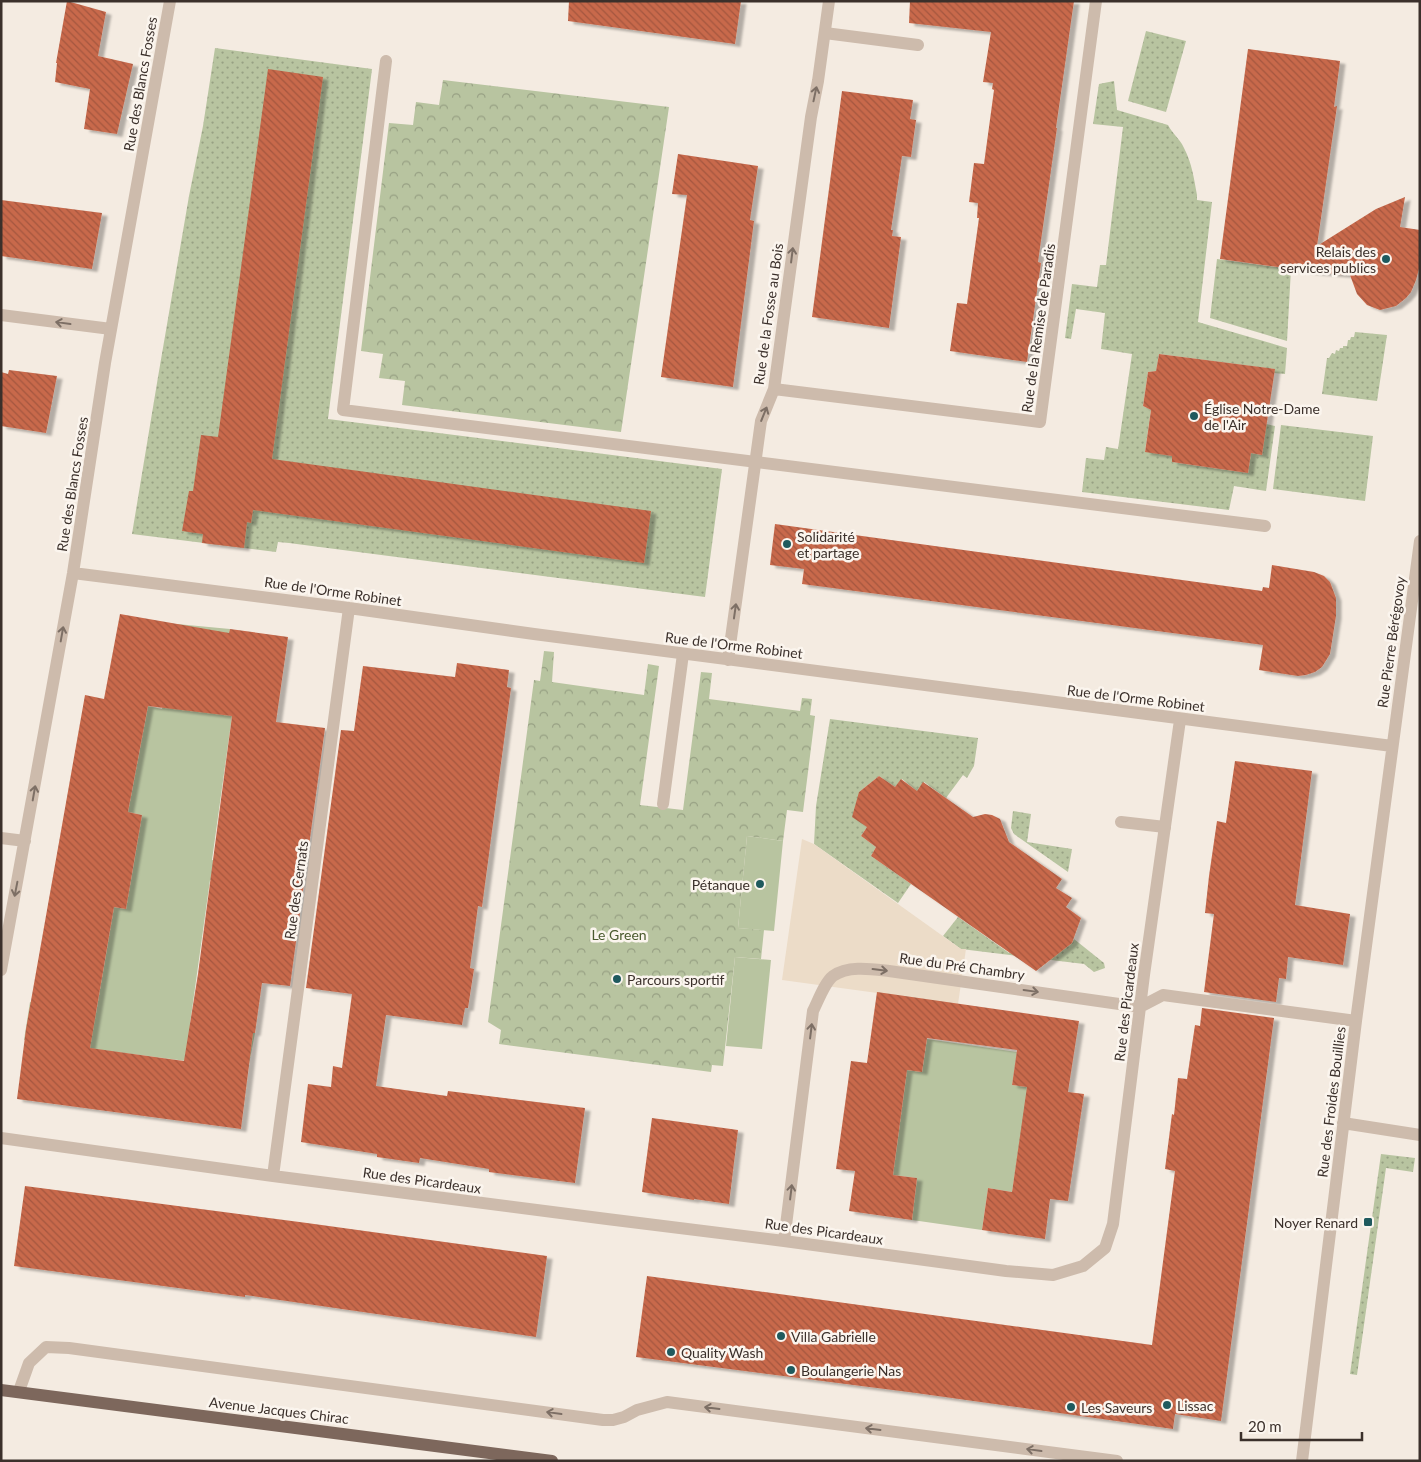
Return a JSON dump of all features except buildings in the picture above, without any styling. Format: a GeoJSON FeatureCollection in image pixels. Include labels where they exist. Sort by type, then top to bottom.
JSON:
{"type":"FeatureCollection","features":[{"type":"Feature","properties":{"kind":"main road","name":"Avenue Jacques Chirac"},"geometry":{"type":"LineString","coordinates":[[1,1390],[552,1461]]}},
{"type":"Feature","properties":{"kind":"street","name":"Rue des Blancs Fosses"},"geometry":{"type":"LineString","coordinates":[[1,970],[73,573],[111,329],[170,1]]}},
{"type":"Feature","properties":{"kind":"street","name":"Rue de la Fosse au Bois"},"geometry":{"type":"LineString","coordinates":[[728,660],[761,421],[774,389],[811,117],[829,1]]}},
{"type":"Feature","properties":{"kind":"street","name":"Rue de la Remise de Paradis"},"geometry":{"type":"LineString","coordinates":[[774,389],[1040,422],[1096,1]]}},
{"type":"Feature","properties":{"kind":"street"},"geometry":{"type":"LineString","coordinates":[[825,34],[918,45]]}},
{"type":"Feature","properties":{"kind":"street"},"geometry":{"type":"LineString","coordinates":[[386,61],[343,410],[1265,526]]}},
{"type":"Feature","properties":{"kind":"street"},"geometry":{"type":"LineString","coordinates":[[1,315],[111,329]]}},
{"type":"Feature","properties":{"kind":"street","name":"Rue Pierre Bérégovoy"},"geometry":{"type":"LineString","coordinates":[[1392,746],[1420,543]]}},
{"type":"Feature","properties":{"kind":"street","name":"Rue de l'Orme Robinet"},"geometry":{"type":"LineString","coordinates":[[73,573],[348,608],[1180,720],[1392,746]]}},
{"type":"Feature","properties":{"kind":"street","name":"Rue des Cernats"},"geometry":{"type":"LineString","coordinates":[[273,1176],[348,608]]}},
{"type":"Feature","properties":{"kind":"street"},"geometry":{"type":"LineString","coordinates":[[663,804],[683,654]]}},
{"type":"Feature","properties":{"kind":"street","name":"Rue des Picardeaux"},"geometry":{"type":"LineString","coordinates":[[1,1138],[273,1176],[1006,1271],[1053,1275],[1083,1266],[1105,1248],[1113,1224],[1140,1006],[1180,720]]}},
{"type":"Feature","properties":{"kind":"street","name":"Rue des Froides Bouillies"},"geometry":{"type":"LineString","coordinates":[[1302,1461],[1343,1123],[1392,746]]}},
{"type":"Feature","properties":{"kind":"street"},"geometry":{"type":"LineString","coordinates":[[1121,822],[1165,828]]}},
{"type":"Feature","properties":{"kind":"street"},"geometry":{"type":"LineString","coordinates":[[1,838],[25,842]]}},
{"type":"Feature","properties":{"kind":"street","name":"Rue du Pré Chambry"},"geometry":{"type":"LineString","coordinates":[[784,1241],[813,1010],[832,976],[845,970],[871,969],[1140,1006]]}},
{"type":"Feature","properties":{"kind":"street"},"geometry":{"type":"LineString","coordinates":[[1140,1006],[1163,994],[1356,1021]]}},
{"type":"Feature","properties":{"kind":"street"},"geometry":{"type":"LineString","coordinates":[[1343,1123],[1420,1135]]}},
{"type":"Feature","properties":{"kind":"street"},"geometry":{"type":"LineString","coordinates":[[19,1392],[30,1362],[46,1347],[69,1348],[602,1420],[624,1417],[637,1410],[667,1402],[1117,1461]]}},
{"type":"Feature","properties":{"kind":"green space"},"geometry":{"type":"Polygon","coordinates":[[[1146,31],[1186,41],[1166,112],[1128,101],[1146,31]]]}},
{"type":"Feature","properties":{"kind":"green space"},"geometry":{"type":"Polygon","coordinates":[[[215,48],[372,69],[328,419],[722,469],[705,597],[289,543],[278,542],[276,552],[132,534],[215,48]]]}},
{"type":"Feature","properties":{"kind":"green space"},"geometry":{"type":"Polygon","coordinates":[[[443,80],[669,107],[621,432],[402,405],[405,381],[379,378],[383,354],[361,351],[389,123],[413,125],[416,102],[439,105],[443,80]]]}},
{"type":"Feature","properties":{"kind":"green space"},"geometry":{"type":"Polygon","coordinates":[[[1114,81],[1117,110],[1168,125],[1189,159],[1197,200],[1212,202],[1198,322],[1287,348],[1285,374],[1274,373],[1274,369],[1159,354],[1156,371],[1148,372],[1143,406],[1151,410],[1145,451],[1172,456],[1172,462],[1248,473],[1251,453],[1262,455],[1266,424],[1275,426],[1266,491],[1234,486],[1229,510],[1082,492],[1086,458],[1104,460],[1106,447],[1118,449],[1132,354],[1101,349],[1105,313],[1076,309],[1071,339],[1065,338],[1072,284],[1097,287],[1100,265],[1106,265],[1123,127],[1093,124],[1099,84],[1114,81]]]}},
{"type":"Feature","properties":{"kind":"green space"},"geometry":{"type":"Polygon","coordinates":[[[1217,259],[1291,269],[1287,341],[1210,318],[1217,259]]]}},
{"type":"Feature","properties":{"kind":"green space"},"geometry":{"type":"Polygon","coordinates":[[[1355,332],[1387,335],[1377,401],[1322,394],[1327,358],[1332,353],[1335,354],[1336,350],[1339,351],[1343,346],[1347,346],[1348,340],[1354,337],[1355,332]]]}},
{"type":"Feature","properties":{"kind":"green space"},"geometry":{"type":"Polygon","coordinates":[[[1281,425],[1373,436],[1365,501],[1273,489],[1281,425]]]}},
{"type":"Feature","properties":{"kind":"green space"},"geometry":{"type":"Polygon","coordinates":[[[177,624],[230,629],[219,714],[232,716],[212,860],[229,863],[226,881],[210,880],[190,1024],[255,1033],[248,1069],[24,1040],[30,1002],[96,1013],[114,907],[126,909],[142,815],[128,812],[148,706],[162,709],[177,624]]]}},
{"type":"Feature","properties":{"kind":"green space","name":"Le Green"},"geometry":{"type":"Polygon","coordinates":[[[544,651],[554,652],[552,682],[644,695],[648,664],[659,666],[640,805],[683,810],[701,672],[712,673],[709,699],[800,711],[802,698],[812,699],[810,715],[815,716],[803,812],[787,810],[783,841],[747,836],[738,928],[764,930],[761,959],[735,957],[723,1066],[712,1065],[711,1072],[499,1044],[501,1030],[488,1022],[534,680],[540,681],[544,651]]]}},
{"type":"Feature","properties":{"kind":"green space"},"geometry":{"type":"Polygon","coordinates":[[[830,719],[978,738],[974,766],[967,778],[963,775],[946,798],[924,782],[917,791],[902,779],[895,787],[879,776],[859,792],[867,827],[861,836],[876,847],[871,856],[911,884],[898,903],[814,844],[816,806],[830,719]]]}},
{"type":"Feature","properties":{"kind":"green space"},"geometry":{"type":"Polygon","coordinates":[[[1013,811],[1031,814],[1027,842],[1072,849],[1068,872],[1014,834],[1011,828],[1013,811]]]}},
{"type":"Feature","properties":{"kind":"green space","name":"Pétanque"},"geometry":{"type":"Polygon","coordinates":[[[747,836],[783,841],[774,931],[738,928],[747,836]]]}},
{"type":"Feature","properties":{"kind":"green space"},"geometry":{"type":"Polygon","coordinates":[[[958,917],[1009,953],[1015,945],[1052,958],[1072,943],[1074,939],[1104,963],[1105,968],[1094,972],[1084,964],[961,949],[943,936],[958,917]]]}},
{"type":"Feature","properties":{"kind":"green space"},"geometry":{"type":"Polygon","coordinates":[[[735,957],[771,960],[762,1049],[726,1046],[735,957]]]}},
{"type":"Feature","properties":{"kind":"green space"},"geometry":{"type":"Polygon","coordinates":[[[927,1039],[1017,1052],[1012,1085],[1028,1087],[1012,1192],[988,1188],[982,1230],[912,1220],[917,1178],[893,1175],[907,1070],[922,1072],[927,1039]]]}},
{"type":"Feature","properties":{"kind":"green space"},"geometry":{"type":"Polygon","coordinates":[[[1381,1154],[1415,1158],[1413,1172],[1386,1168],[1357,1375],[1350,1374],[1381,1154]]]}},
{"type":"Feature","properties":{"kind":"shaded area"},"geometry":{"type":"Polygon","coordinates":[[[802,839],[814,844],[961,949],[966,949],[958,1004],[782,980],[802,839]]]}},
{"type":"Feature","properties":{"kind":"place","name":"Relais des services publics"},"geometry":{"type":"Point","coordinates":[1386,259]}},
{"type":"Feature","properties":{"kind":"place","name":"Église Notre-Dame de l'Air"},"geometry":{"type":"Point","coordinates":[1194,416]}},
{"type":"Feature","properties":{"kind":"place","name":"Solidarité et partage"},"geometry":{"type":"Point","coordinates":[787,544]}},
{"type":"Feature","properties":{"kind":"place","name":"Pétanque"},"geometry":{"type":"Point","coordinates":[760,884]}},
{"type":"Feature","properties":{"kind":"place","name":"Parcours sportif"},"geometry":{"type":"Point","coordinates":[617,979]}},
{"type":"Feature","properties":{"kind":"place","name":"Noyer Renard"},"geometry":{"type":"Point","coordinates":[1368,1222]}},
{"type":"Feature","properties":{"kind":"place","name":"Villa Gabrielle"},"geometry":{"type":"Point","coordinates":[781,1336]}},
{"type":"Feature","properties":{"kind":"place","name":"Quality Wash"},"geometry":{"type":"Point","coordinates":[671,1352]}},
{"type":"Feature","properties":{"kind":"place","name":"Boulangerie Nas"},"geometry":{"type":"Point","coordinates":[791,1370]}},
{"type":"Feature","properties":{"kind":"place","name":"Lissac"},"geometry":{"type":"Point","coordinates":[1167,1405]}},
{"type":"Feature","properties":{"kind":"place","name":"Les Saveurs"},"geometry":{"type":"Point","coordinates":[1071,1407]}}]}
